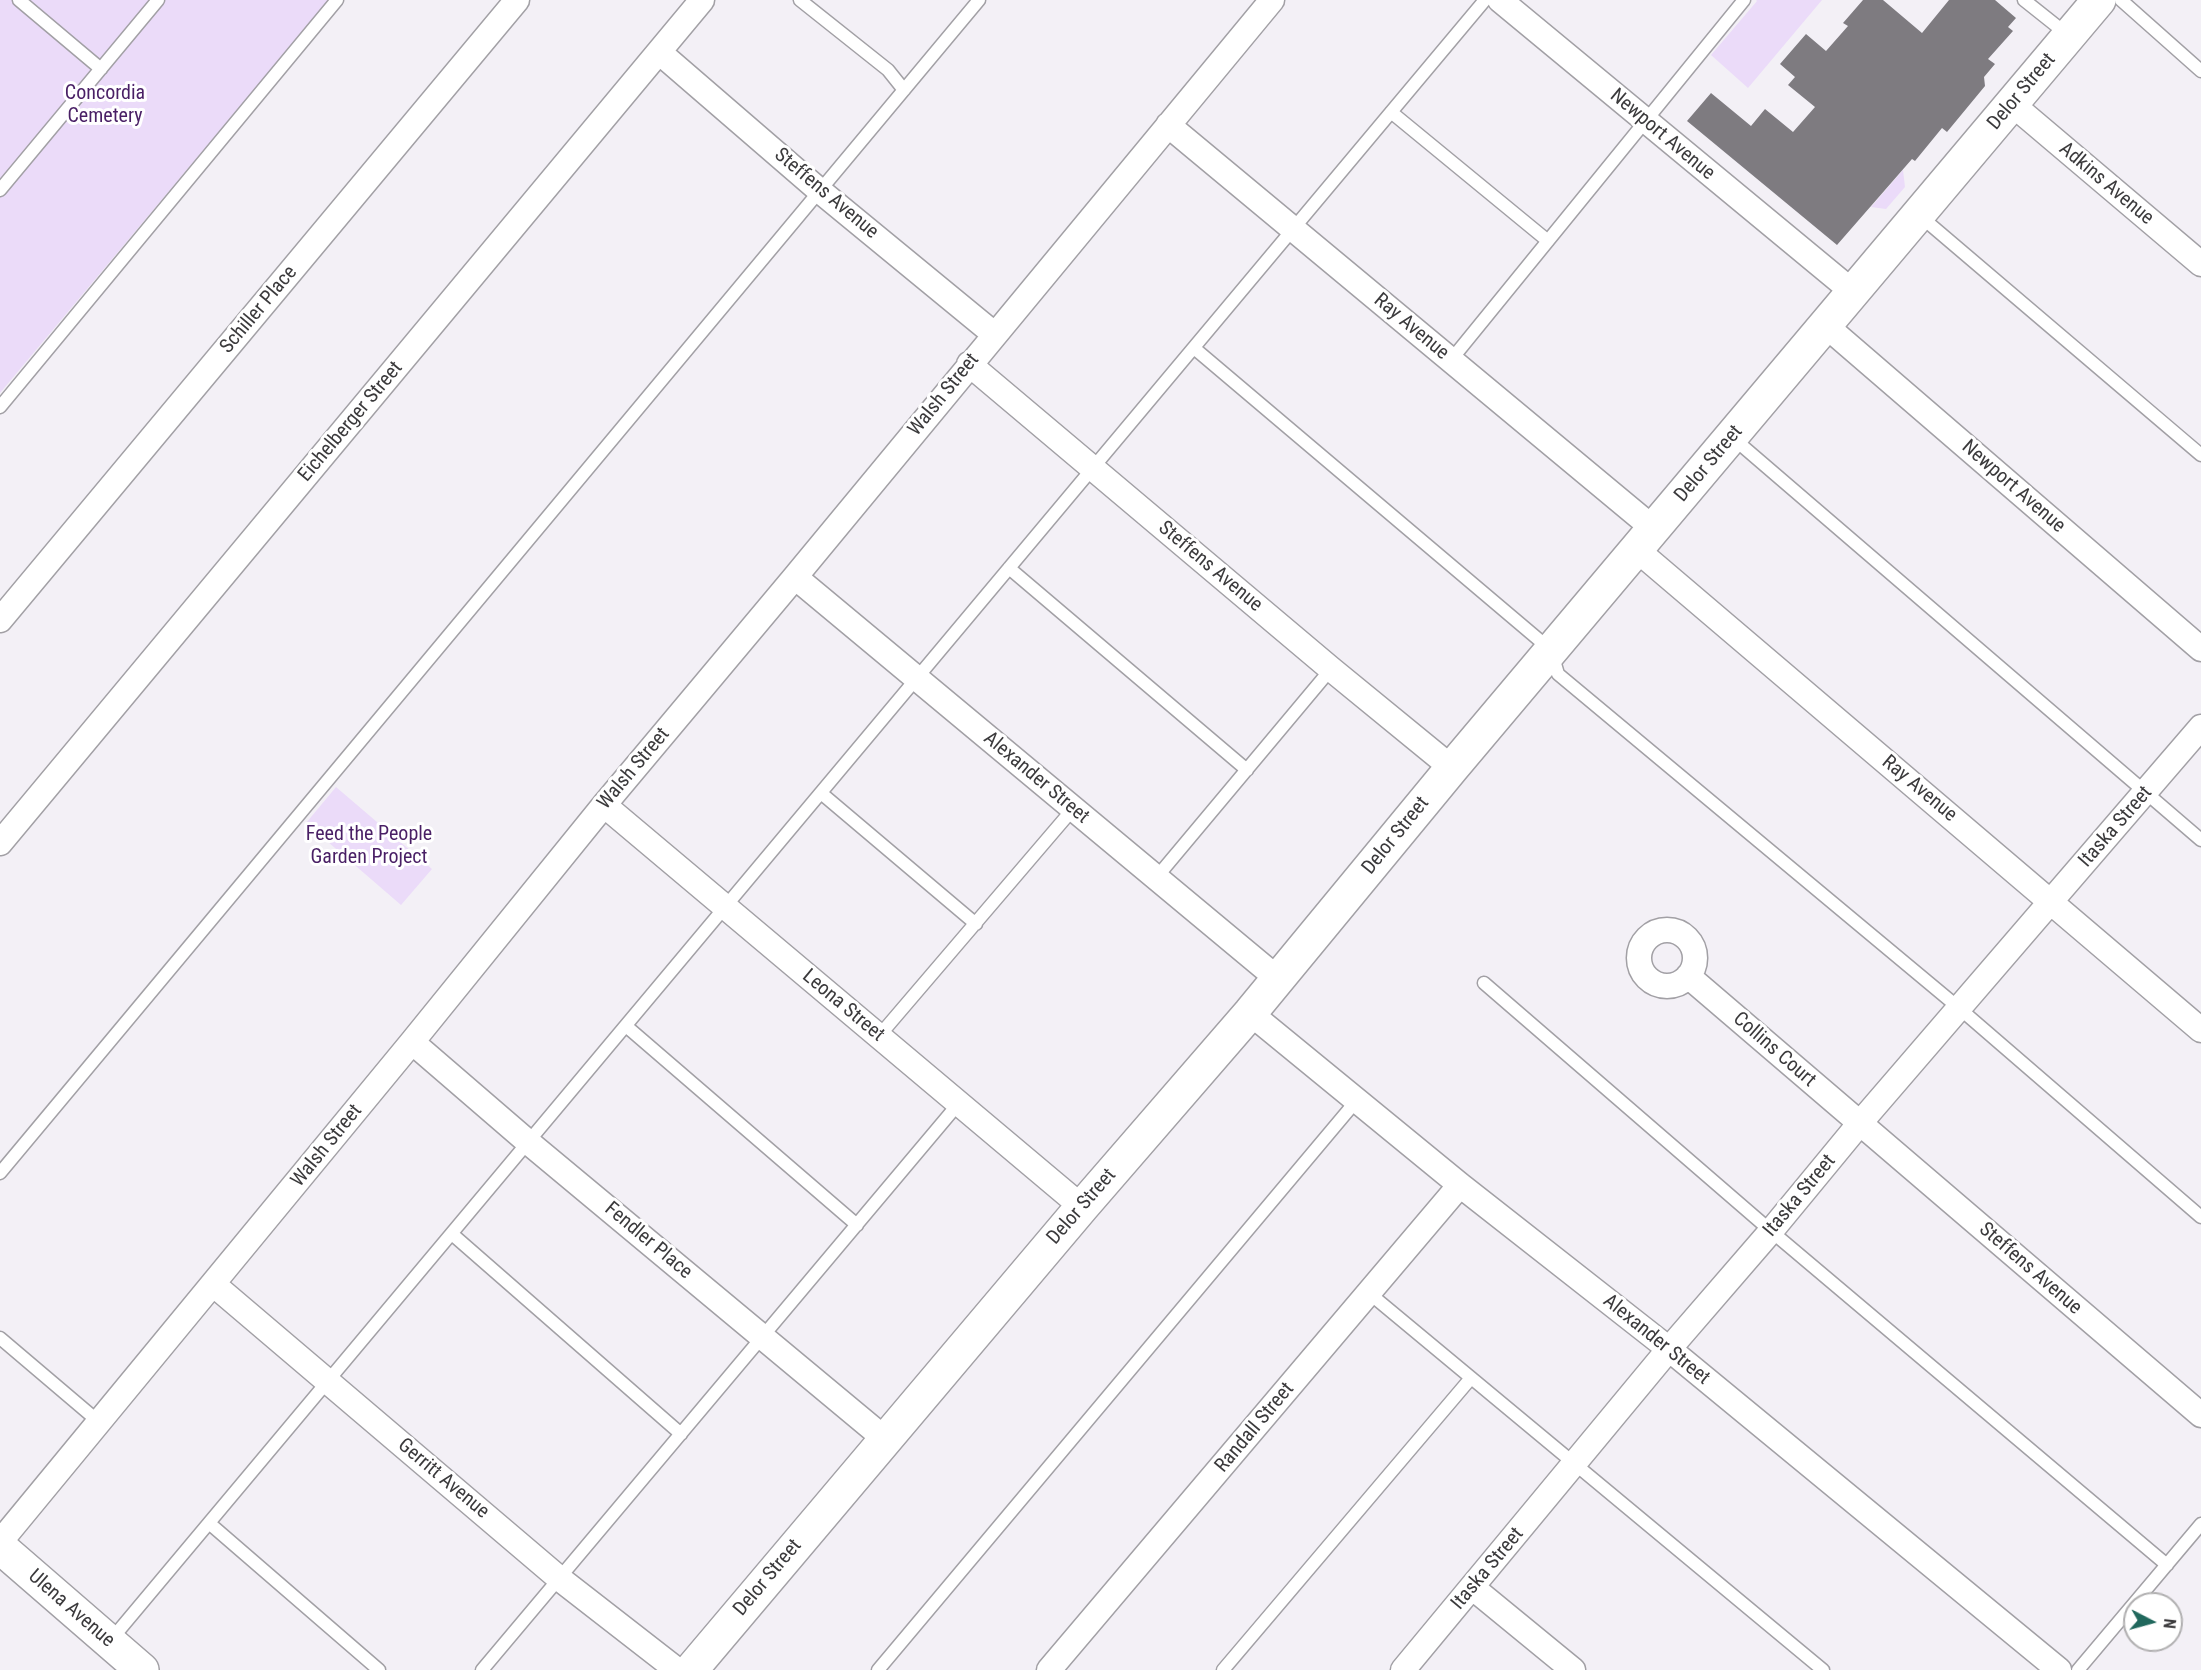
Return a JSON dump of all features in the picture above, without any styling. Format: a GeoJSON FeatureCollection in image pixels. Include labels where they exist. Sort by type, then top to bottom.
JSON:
{"type":"FeatureCollection","features":[{"type":"Feature","properties":{"kind":"street","name":"Schiller Place"},"geometry":{"type":"LineString","coordinates":[[0,620],[517,0]]}},
{"type":"Feature","properties":{"kind":"street","name":"Eichelberger Street"},"geometry":{"type":"LineString","coordinates":[[0,843],[702,0]]}},
{"type":"Feature","properties":{"kind":"street","name":"Walsh Street"},"geometry":{"type":"LineString","coordinates":[[0,1542],[604,805],[1272,0]]}},
{"type":"Feature","properties":{"kind":"street","name":"Newport Avenue"},"geometry":{"type":"LineString","coordinates":[[1500,0],[1853,292]]}},
{"type":"Feature","properties":{"kind":"street","name":"Delor Street"},"geometry":{"type":"LineString","coordinates":[[691,1670],[1082,1207],[1250,1013],[1452,768],[2099,0]]}},
{"type":"Feature","properties":{"kind":"street","name":"Steffens Avenue"},"geometry":{"type":"LineString","coordinates":[[659,52],[820,191],[994,334]]}},
{"type":"Feature","properties":{"kind":"street","name":"Adkins Avenue"},"geometry":{"type":"LineString","coordinates":[[2012,104],[2201,264]]}},
{"type":"Feature","properties":{"kind":"street","name":"Ray Avenue"},"geometry":{"type":"LineString","coordinates":[[1168,125],[1451,360],[1646,539],[2052,902],[2201,1030]]}},
{"type":"Feature","properties":{"kind":"street","name":"Newport Avenue"},"geometry":{"type":"LineString","coordinates":[[1825,325],[2201,649]]}},
{"type":"Feature","properties":{"kind":"street","name":"Steffens Avenue"},"geometry":{"type":"LineString","coordinates":[[969,364],[1452,768]]}},
{"type":"Feature","properties":{"kind":"street","name":"Alexander Street"},"geometry":{"type":"LineString","coordinates":[[795,577],[1278,979]]}},
{"type":"Feature","properties":{"kind":"street","name":"Itaska Street"},"geometry":{"type":"LineString","coordinates":[[1403,1670],[1860,1123],[2201,727]]}},
{"type":"Feature","properties":{"kind":"street","name":"Leona Street"},"geometry":{"type":"LineString","coordinates":[[604,805],[1082,1207]]}},
{"type":"Feature","properties":{"kind":"street","name":"Collins Court"},"geometry":{"type":"LineString","coordinates":[[1688,976],[1860,1123]]}},
{"type":"Feature","properties":{"kind":"street","name":"Alexander Street"},"geometry":{"type":"LineString","coordinates":[[1250,1013],[1460,1185],[1669,1349],[2059,1670]]}},
{"type":"Feature","properties":{"kind":"street","name":"Fendler Place"},"geometry":{"type":"LineString","coordinates":[[412,1042],[528,1142],[885,1439]]}},
{"type":"Feature","properties":{"kind":"street","name":"Steffens Avenue"},"geometry":{"type":"LineString","coordinates":[[1860,1123],[2201,1415]]}},
{"type":"Feature","properties":{"kind":"street","name":"Randall Street"},"geometry":{"type":"LineString","coordinates":[[1049,1670],[1460,1185]]}},
{"type":"Feature","properties":{"kind":"street","name":"Gerritt Avenue"},"geometry":{"type":"LineString","coordinates":[[213,1284],[560,1579],[677,1670]]}},
{"type":"Feature","properties":{"kind":"street","name":"Ulena Avenue"},"geometry":{"type":"LineString","coordinates":[[0,1547],[142,1670]]}},
{"type":"Feature","properties":{"kind":"street"},"geometry":{"type":"LineString","coordinates":[[1473,1588],[1573,1670]]}},
{"type":"Feature","properties":{"kind":"lane"},"geometry":{"type":"LineString","coordinates":[[19,0],[101,69]]}},
{"type":"Feature","properties":{"kind":"lane"},"geometry":{"type":"LineString","coordinates":[[0,190],[159,0]]}},
{"type":"Feature","properties":{"kind":"lane"},"geometry":{"type":"LineString","coordinates":[[0,407],[337,0]]}},
{"type":"Feature","properties":{"kind":"lane"},"geometry":{"type":"LineString","coordinates":[[800,0],[888,70],[904,90]]}},
{"type":"Feature","properties":{"kind":"lane"},"geometry":{"type":"LineString","coordinates":[[0,1173],[979,0]]}},
{"type":"Feature","properties":{"kind":"lane"},"geometry":{"type":"LineString","coordinates":[[110,1642],[1485,0]]}},
{"type":"Feature","properties":{"kind":"lane"},"geometry":{"type":"LineString","coordinates":[[1451,360],[1744,0]]}},
{"type":"Feature","properties":{"kind":"lane"},"geometry":{"type":"LineString","coordinates":[[2024,0],[2069,36]]}},
{"type":"Feature","properties":{"kind":"lane"},"geometry":{"type":"LineString","coordinates":[[2121,0],[2201,71]]}},
{"type":"Feature","properties":{"kind":"lane"},"geometry":{"type":"LineString","coordinates":[[1391,112],[1548,241]]}},
{"type":"Feature","properties":{"kind":"lane"},"geometry":{"type":"LineString","coordinates":[[1918,214],[2201,455]]}},
{"type":"Feature","properties":{"kind":"lane"},"geometry":{"type":"LineString","coordinates":[[1194,348],[1551,650],[1558,674],[1959,1008],[2201,1217]]}},
{"type":"Feature","properties":{"kind":"lane"},"geometry":{"type":"LineString","coordinates":[[1732,437],[2201,840]]}},
{"type":"Feature","properties":{"kind":"lane"},"geometry":{"type":"LineString","coordinates":[[1010,568],[1246,770]]}},
{"type":"Feature","properties":{"kind":"lane"},"geometry":{"type":"LineString","coordinates":[[1156,878],[1331,669]]}},
{"type":"Feature","properties":{"kind":"lane"},"geometry":{"type":"LineString","coordinates":[[821,793],[976,924]]}},
{"type":"Feature","properties":{"kind":"lane"},"geometry":{"type":"LineString","coordinates":[[879,1036],[1073,809]]}},
{"type":"Feature","properties":{"kind":"lane"},"geometry":{"type":"LineString","coordinates":[[1484,982],[1771,1231],[2167,1565]]}},
{"type":"Feature","properties":{"kind":"lane"},"geometry":{"type":"LineString","coordinates":[[626,1026],[858,1225]]}},
{"type":"Feature","properties":{"kind":"lane"},"geometry":{"type":"LineString","coordinates":[[878,1670],[1357,1100]]}},
{"type":"Feature","properties":{"kind":"lane"},"geometry":{"type":"LineString","coordinates":[[482,1670],[959,1103]]}},
{"type":"Feature","properties":{"kind":"lane"},"geometry":{"type":"LineString","coordinates":[[452,1234],[681,1434]]}},
{"type":"Feature","properties":{"kind":"lane"},"geometry":{"type":"LineString","coordinates":[[1369,1293],[1823,1670]]}},
{"type":"Feature","properties":{"kind":"lane"},"geometry":{"type":"LineString","coordinates":[[0,1338],[99,1422]]}},
{"type":"Feature","properties":{"kind":"lane"},"geometry":{"type":"LineString","coordinates":[[1223,1670],[1471,1378]]}},
{"type":"Feature","properties":{"kind":"lane"},"geometry":{"type":"LineString","coordinates":[[209,1523],[379,1670]]}},
{"type":"Feature","properties":{"kind":"lane"},"geometry":{"type":"LineString","coordinates":[[2078,1670],[2201,1524]]}},
{"type":"Feature","properties":{"kind":"green space","name":"Concordia Cemetery"},"geometry":{"type":"Polygon","coordinates":[[[0,0],[329,0],[0,393],[0,0]]]}},
{"type":"Feature","properties":{"kind":"green space"},"geometry":{"type":"Polygon","coordinates":[[[1756,0],[1822,0],[1748,88],[1711,55],[1756,0]]]}},
{"type":"Feature","properties":{"kind":"green space"},"geometry":{"type":"Polygon","coordinates":[[[1903,170],[1905,187],[1886,209],[1871,207],[1903,170]]]}},
{"type":"Feature","properties":{"kind":"green space","name":"Feed the People Garden Project"},"geometry":{"type":"Polygon","coordinates":[[[336,787],[432,869],[401,905],[306,823],[336,787]]]}},
{"type":"Feature","properties":{"kind":"building"},"geometry":{"type":"Polygon","coordinates":[[[1863,0],[1883,0],[1922,33],[1949,0],[1995,0],[2016,18],[2008,27],[2013,31],[1988,59],[1995,64],[1984,77],[1985,86],[1947,132],[1942,128],[1915,161],[1912,159],[1837,245],[1687,121],[1711,93],[1751,126],[1765,109],[1793,132],[1815,107],[1788,85],[1795,77],[1780,64],[1806,34],[1826,51],[1848,26],[1843,23],[1863,0]]]}}]}
